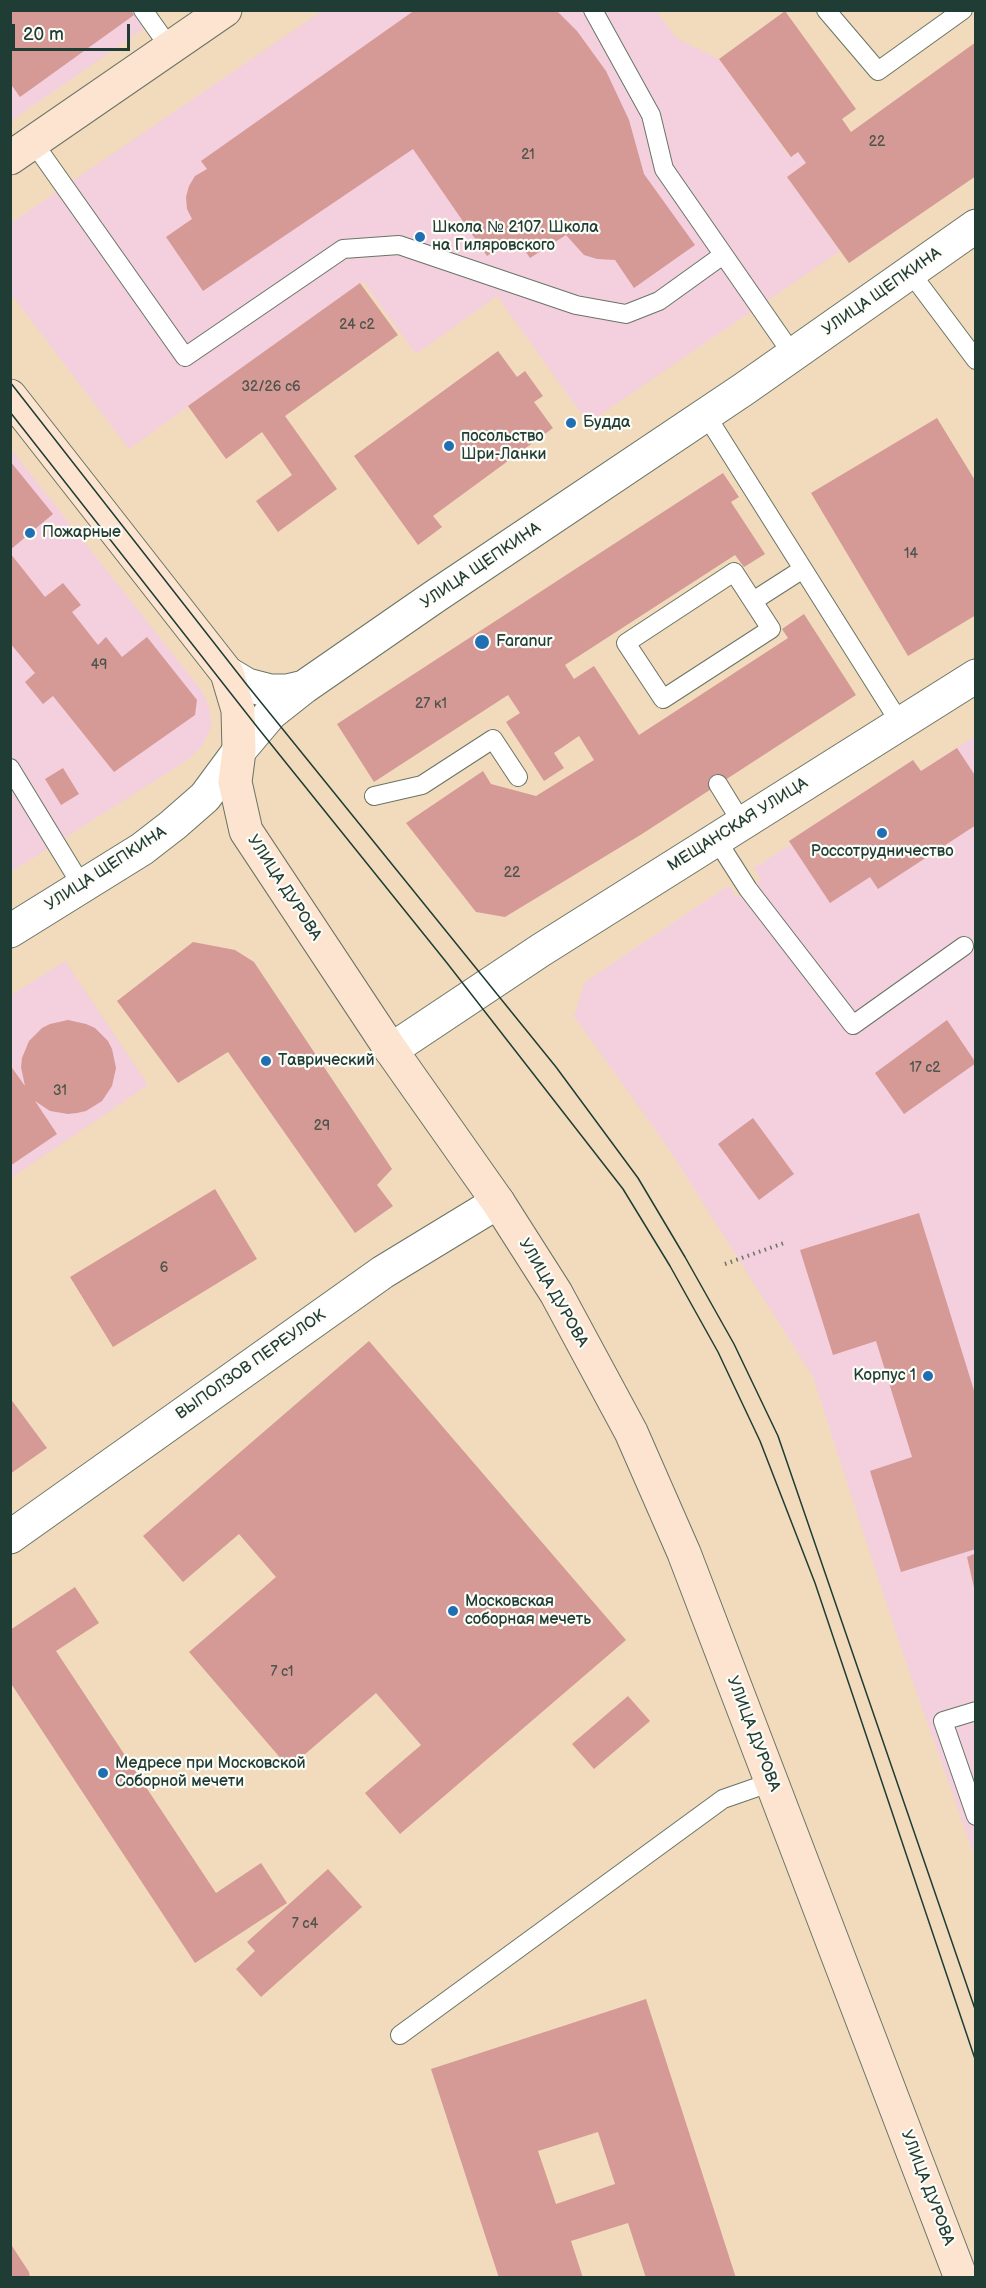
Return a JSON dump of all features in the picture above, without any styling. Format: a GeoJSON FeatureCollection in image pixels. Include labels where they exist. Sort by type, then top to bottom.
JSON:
{"type":"FeatureCollection","features":[{"type":"Feature","properties":{"kind":"main road"},"geometry":{"type":"LineString","coordinates":[[22,150],[225,10]]}},
{"type":"Feature","properties":{"kind":"main road","name":"УЛИЦА ДУРОВА"},"geometry":{"type":"LineString","coordinates":[[10,396],[227,673],[238,710],[239,751],[235,782],[246,831],[390,1050],[498,1202],[556,1293],[631,1432],[684,1553],[961,2277]]}},
{"type":"Feature","properties":{"kind":"street","name":"УЛИЦА ЩЕПКИНА"},"geometry":{"type":"LineString","coordinates":[[10,931],[142,849],[173,825],[205,797],[239,751],[278,708],[304,687],[706,415],[975,226]]}},
{"type":"Feature","properties":{"kind":"street"},"geometry":{"type":"LineString","coordinates":[[227,673],[247,685],[270,691],[286,691],[304,687]]}},
{"type":"Feature","properties":{"kind":"street","name":"МЕЩАНСКАЯ УЛИЦА"},"geometry":{"type":"LineString","coordinates":[[390,1050],[502,976],[975,676]]}},
{"type":"Feature","properties":{"kind":"street","name":"ВЫПОЛЗОВ ПЕРЕУЛОК"},"geometry":{"type":"LineString","coordinates":[[10,1537],[383,1272],[498,1202]]}},
{"type":"Feature","properties":{"kind":"lane"},"geometry":{"type":"LineString","coordinates":[[143,10],[170,48]]}},
{"type":"Feature","properties":{"kind":"lane"},"geometry":{"type":"LineString","coordinates":[[593,10],[651,115],[664,169],[793,355]]}},
{"type":"Feature","properties":{"kind":"lane"},"geometry":{"type":"LineString","coordinates":[[826,10],[878,71],[963,10]]}},
{"type":"Feature","properties":{"kind":"lane"},"geometry":{"type":"LineString","coordinates":[[22,150],[185,357],[343,249],[399,245],[576,305],[626,314],[659,301],[723,255]]}},
{"type":"Feature","properties":{"kind":"lane"},"geometry":{"type":"LineString","coordinates":[[910,272],[975,360]]}},
{"type":"Feature","properties":{"kind":"lane"},"geometry":{"type":"LineString","coordinates":[[706,415],[900,723]]}},
{"type":"Feature","properties":{"kind":"lane"},"geometry":{"type":"LineString","coordinates":[[753,601],[803,568]]}},
{"type":"Feature","properties":{"kind":"lane"},"geometry":{"type":"LineString","coordinates":[[734,572],[753,601],[771,629],[668,706],[626,643],[734,572]]}},
{"type":"Feature","properties":{"kind":"lane"},"geometry":{"type":"LineString","coordinates":[[374,796],[422,785],[493,739],[518,777]]}},
{"type":"Feature","properties":{"kind":"lane"},"geometry":{"type":"LineString","coordinates":[[10,768],[82,886]]}},
{"type":"Feature","properties":{"kind":"lane"},"geometry":{"type":"LineString","coordinates":[[718,784],[729,831],[748,889],[853,1025],[964,946]]}},
{"type":"Feature","properties":{"kind":"lane"},"geometry":{"type":"LineString","coordinates":[[975,1711],[943,1721],[975,1816]]}},
{"type":"Feature","properties":{"kind":"lane"},"geometry":{"type":"LineString","coordinates":[[400,2035],[723,1799],[772,1782]]}},
{"type":"Feature","properties":{"kind":"path"},"geometry":{"type":"LineString","coordinates":[[725,1264],[787,1242]]}},
{"type":"Feature","properties":{"kind":"shaded area"},"geometry":{"type":"Polygon","coordinates":[[[11,11],[152,11],[158,19],[11,121],[11,11]]]}},
{"type":"Feature","properties":{"kind":"shaded area","name":"Школа № 2107. Школа на Гиляровского"},"geometry":{"type":"Polygon","coordinates":[[[322,11],[656,11],[676,38],[719,59],[790,157],[798,152],[806,163],[787,177],[840,251],[588,423],[497,296],[416,354],[363,281],[129,449],[11,294],[11,223],[322,11]]]}},
{"type":"Feature","properties":{"kind":"shaded area"},"geometry":{"type":"Polygon","coordinates":[[[10,448],[202,691],[210,709],[211,727],[202,746],[189,759],[11,872],[10,448]]]}},
{"type":"Feature","properties":{"kind":"shaded area"},"geometry":{"type":"Polygon","coordinates":[[[975,736],[975,1858],[897,1636],[813,1377],[669,1149],[574,1016],[585,982],[729,885],[736,897],[761,880],[754,868],[791,844],[789,841],[913,760],[921,771],[975,736]]]}},
{"type":"Feature","properties":{"kind":"shaded area"},"geometry":{"type":"Polygon","coordinates":[[[65,961],[148,1085],[11,1178],[11,995],[65,961]]]}},
{"type":"Feature","properties":{"kind":"building"},"geometry":{"type":"Polygon","coordinates":[[[10,10],[131,10],[134,15],[20,97],[10,83],[10,10]]]}},
{"type":"Feature","properties":{"kind":"building"},"geometry":{"type":"Polygon","coordinates":[[[415,10],[556,10],[577,31],[606,71],[629,120],[644,174],[695,245],[634,288],[615,260],[597,259],[584,255],[566,235],[530,258],[516,238],[487,256],[413,149],[203,291],[166,237],[192,219],[187,209],[186,197],[195,176],[207,169],[201,161],[415,10]]]}},
{"type":"Feature","properties":{"kind":"building"},"geometry":{"type":"Polygon","coordinates":[[[785,11],[856,109],[842,119],[851,132],[976,42],[976,176],[849,263],[787,177],[806,163],[798,152],[791,157],[719,59],[785,11]]]}},
{"type":"Feature","properties":{"kind":"building"},"geometry":{"type":"Polygon","coordinates":[[[360,283],[398,335],[285,416],[337,489],[278,532],[256,501],[292,475],[262,432],[226,459],[188,406],[360,283]]]}},
{"type":"Feature","properties":{"kind":"building","name":"посольство Шри-Ланки"},"geometry":{"type":"Polygon","coordinates":[[[498,351],[517,377],[525,371],[543,396],[534,402],[553,428],[433,516],[442,527],[418,545],[354,456],[498,351]]]}},
{"type":"Feature","properties":{"kind":"building"},"geometry":{"type":"Polygon","coordinates":[[[937,418],[976,482],[976,615],[908,656],[811,493],[937,418]]]}},
{"type":"Feature","properties":{"kind":"building"},"geometry":{"type":"Polygon","coordinates":[[[10,461],[53,514],[10,550],[10,461]]]}},
{"type":"Feature","properties":{"kind":"building"},"geometry":{"type":"Polygon","coordinates":[[[723,473],[739,497],[731,502],[765,554],[744,567],[735,555],[565,665],[574,679],[594,666],[639,735],[788,638],[782,629],[804,614],[856,695],[642,834],[505,917],[476,912],[406,823],[483,771],[491,784],[536,796],[594,760],[579,736],[554,753],[564,768],[544,781],[506,722],[520,713],[508,695],[374,782],[337,724],[723,473]]]}},
{"type":"Feature","properties":{"kind":"building"},"geometry":{"type":"Polygon","coordinates":[[[10,553],[45,597],[63,583],[81,605],[72,612],[98,645],[106,637],[122,657],[147,637],[197,700],[195,715],[114,772],[53,696],[43,704],[25,682],[35,673],[10,643],[10,553]]]}},
{"type":"Feature","properties":{"kind":"building","name":"Россотрудничество"},"geometry":{"type":"Polygon","coordinates":[[[957,748],[976,777],[976,825],[878,889],[870,877],[830,903],[789,841],[913,760],[921,771],[957,748]]]}},
{"type":"Feature","properties":{"kind":"building"},"geometry":{"type":"Polygon","coordinates":[[[63,768],[79,794],[61,805],[45,779],[63,768]]]}},
{"type":"Feature","properties":{"kind":"building"},"geometry":{"type":"Polygon","coordinates":[[[193,942],[235,950],[254,962],[392,1169],[377,1185],[393,1206],[355,1233],[228,1052],[178,1083],[117,1001],[193,942]]]}},
{"type":"Feature","properties":{"kind":"building"},"geometry":{"type":"Polygon","coordinates":[[[68,1020],[95,1028],[108,1041],[116,1068],[112,1086],[102,1101],[86,1111],[77,1113],[50,1111],[35,1101],[57,1134],[10,1166],[10,1065],[25,1086],[21,1067],[29,1041],[42,1028],[68,1020]]]}},
{"type":"Feature","properties":{"kind":"building"},"geometry":{"type":"Polygon","coordinates":[[[947,1020],[976,1063],[904,1114],[875,1073],[947,1020]]]}},
{"type":"Feature","properties":{"kind":"building"},"geometry":{"type":"Polygon","coordinates":[[[753,1118],[794,1174],[759,1200],[718,1144],[753,1118]]]}},
{"type":"Feature","properties":{"kind":"building"},"geometry":{"type":"Polygon","coordinates":[[[215,1189],[257,1259],[113,1347],[70,1277],[215,1189]]]}},
{"type":"Feature","properties":{"kind":"building","name":"Корпус 1"},"geometry":{"type":"Polygon","coordinates":[[[919,1213],[976,1397],[976,1549],[901,1572],[870,1471],[912,1457],[876,1341],[833,1355],[800,1250],[919,1213]]]}},
{"type":"Feature","properties":{"kind":"building","name":"Московская соборная мечеть"},"geometry":{"type":"Polygon","coordinates":[[[369,1341],[626,1640],[400,1834],[365,1793],[421,1745],[376,1693],[289,1768],[189,1652],[276,1577],[239,1534],[183,1582],[143,1536],[369,1341]]]}},
{"type":"Feature","properties":{"kind":"building"},"geometry":{"type":"Polygon","coordinates":[[[10,1398],[47,1448],[10,1474],[10,1398]]]}},
{"type":"Feature","properties":{"kind":"building"},"geometry":{"type":"Polygon","coordinates":[[[976,1553],[976,1592],[975,1592],[967,1557],[976,1553]]]}},
{"type":"Feature","properties":{"kind":"building","name":"Медресе при Московской Соборной мечети"},"geometry":{"type":"Polygon","coordinates":[[[75,1587],[99,1623],[56,1651],[216,1893],[261,1863],[287,1903],[195,1963],[10,1682],[10,1630],[75,1587]]]}},
{"type":"Feature","properties":{"kind":"building"},"geometry":{"type":"Polygon","coordinates":[[[628,1696],[650,1721],[594,1769],[572,1744],[628,1696]]]}},
{"type":"Feature","properties":{"kind":"building"},"geometry":{"type":"Polygon","coordinates":[[[328,1869],[362,1907],[261,1997],[236,1969],[255,1951],[247,1942],[328,1869]]]}},
{"type":"Feature","properties":{"kind":"building"},"geometry":{"type":"Polygon","coordinates":[[[646,1999],[736,2278],[646,2278],[628,2223],[571,2241],[583,2278],[499,2278],[431,2069],[646,1999]],[[598,2132],[538,2151],[556,2204],[615,2184],[598,2132]]]}},
{"type":"Feature","properties":{"kind":"building"},"geometry":{"type":"Polygon","coordinates":[[[10,2243],[29,2272],[30,2278],[10,2278],[10,2243]]]}},
{"type":"Feature","properties":{"kind":"tram line"},"geometry":{"type":"LineString","coordinates":[[10,382],[247,685],[556,1067],[638,1178],[685,1257],[734,1344],[778,1436],[976,2012]]}},
{"type":"Feature","properties":{"kind":"tram line"},"geometry":{"type":"LineString","coordinates":[[10,412],[258,728],[447,963],[623,1189],[670,1266],[718,1352],[760,1441],[815,1583],[976,2062]]}},
{"type":"Feature","properties":{"kind":"place","name":"Школа № 2107. Школа на Гиляровского"},"geometry":{"type":"Point","coordinates":[420,237]}},
{"type":"Feature","properties":{"kind":"place","name":"Будда"},"geometry":{"type":"Point","coordinates":[571,423]}},
{"type":"Feature","properties":{"kind":"place","name":"посольство Шри-Ланки"},"geometry":{"type":"Point","coordinates":[449,446]}},
{"type":"Feature","properties":{"kind":"place","name":"Пожарные"},"geometry":{"type":"Point","coordinates":[30,533]}},
{"type":"Feature","properties":{"kind":"place","name":"Faranur"},"geometry":{"type":"Point","coordinates":[482,642]}},
{"type":"Feature","properties":{"kind":"place","name":"Россотрудничество"},"geometry":{"type":"Point","coordinates":[882,833]}},
{"type":"Feature","properties":{"kind":"place","name":"Таврический"},"geometry":{"type":"Point","coordinates":[266,1061]}},
{"type":"Feature","properties":{"kind":"place","name":"Корпус 1"},"geometry":{"type":"Point","coordinates":[928,1376]}},
{"type":"Feature","properties":{"kind":"place","name":"Московская соборная мечеть"},"geometry":{"type":"Point","coordinates":[453,1611]}},
{"type":"Feature","properties":{"kind":"place","name":"Медресе при Московской Соборной мечети"},"geometry":{"type":"Point","coordinates":[103,1773]}}]}
